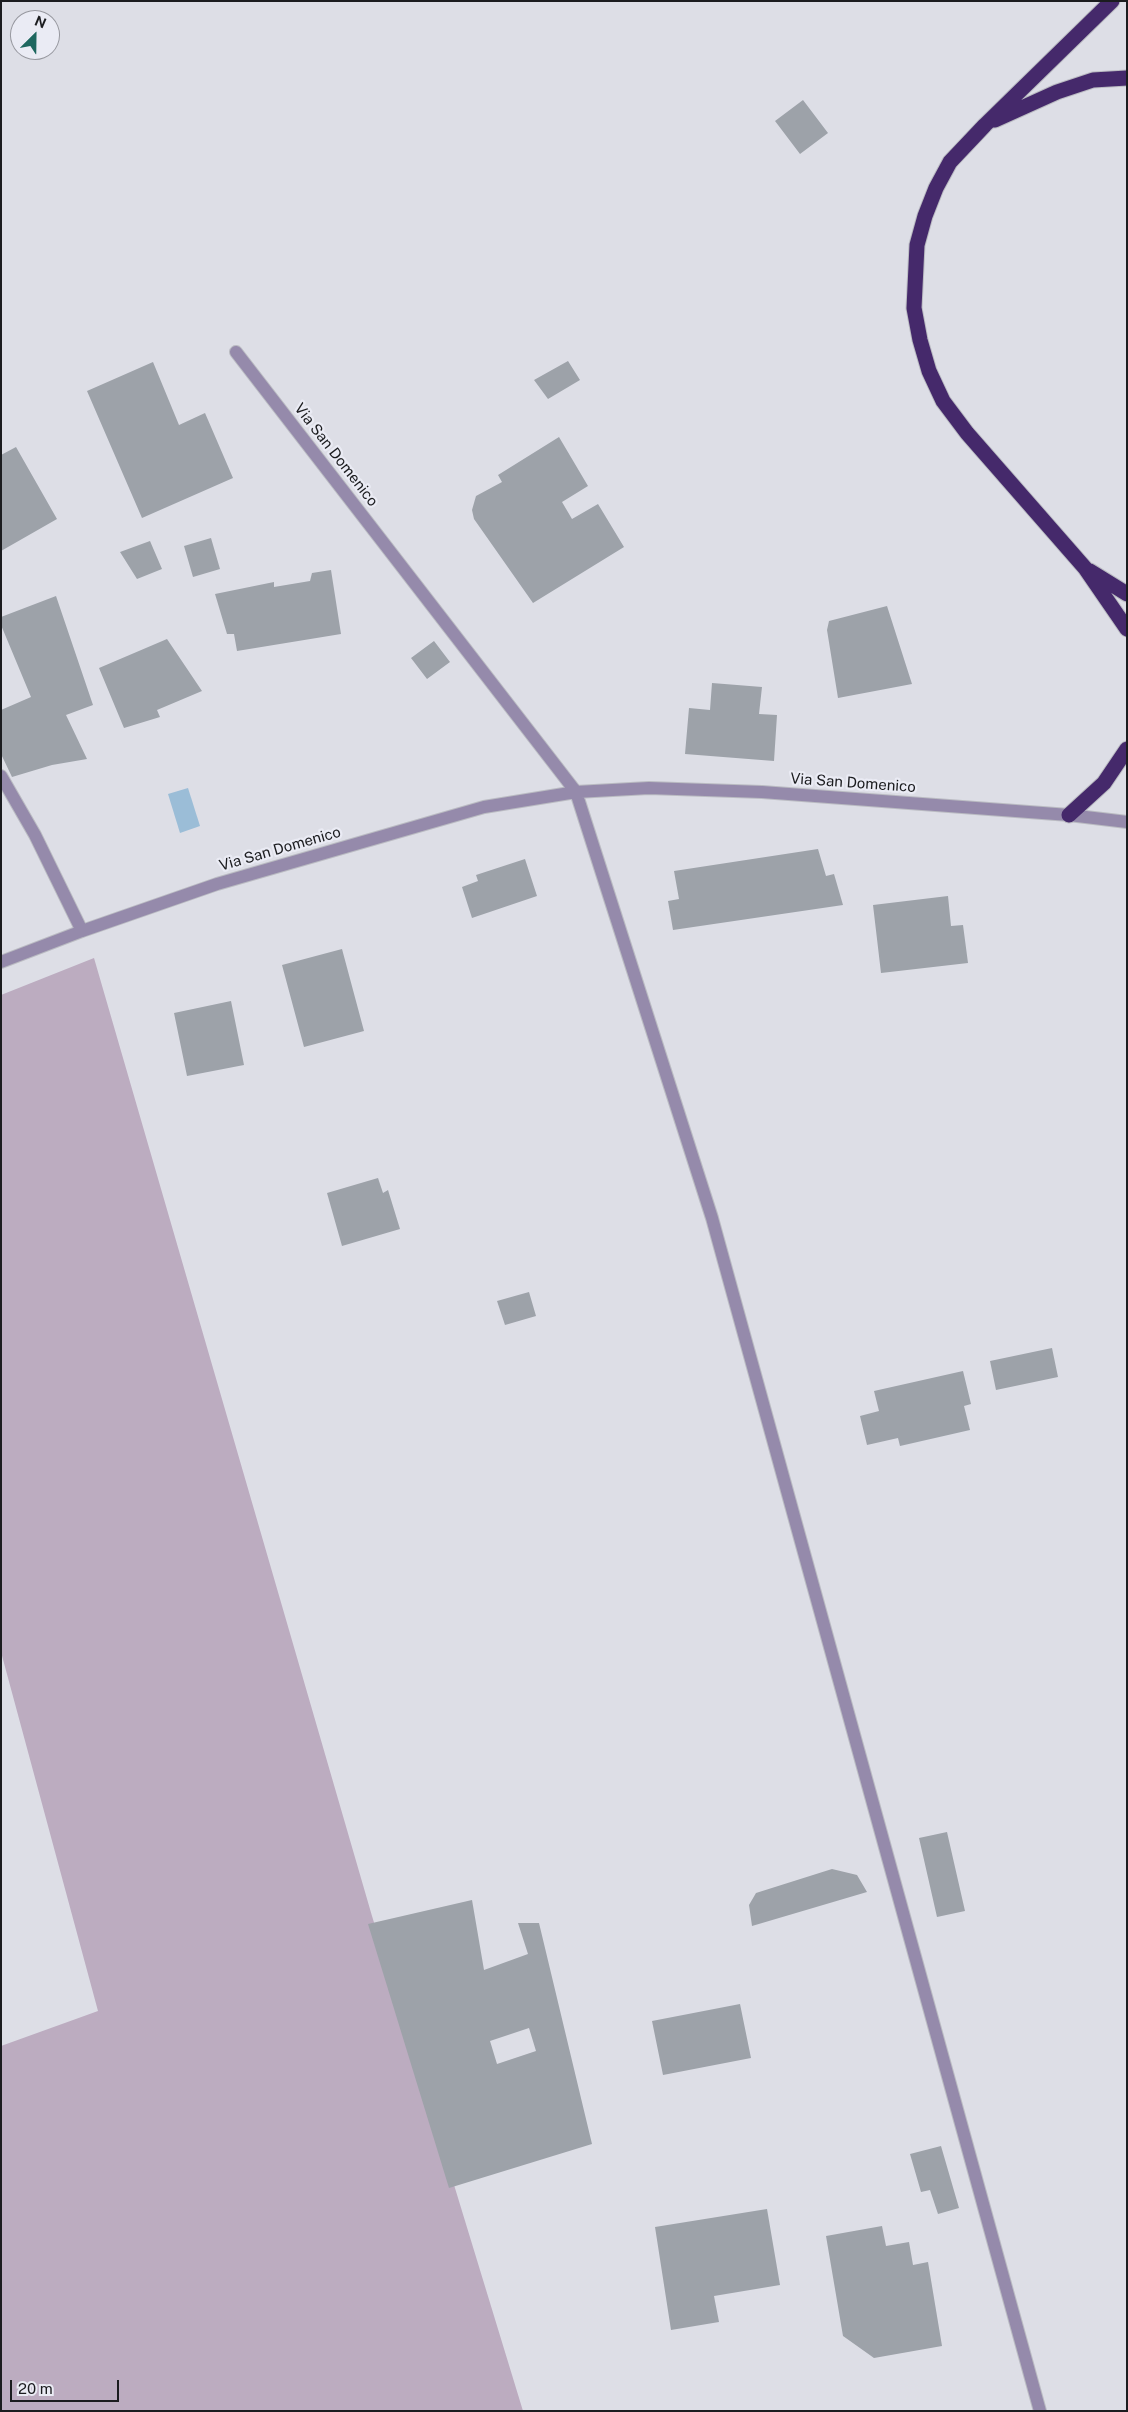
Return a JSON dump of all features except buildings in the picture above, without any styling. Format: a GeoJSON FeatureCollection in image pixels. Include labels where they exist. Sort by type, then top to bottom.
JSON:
{"type":"FeatureCollection","features":[{"type":"Feature","properties":{"kind":"highway"},"geometry":{"type":"LineString","coordinates":[[1112,1],[984,125],[950,162],[936,188],[925,216],[917,245],[914,275],[914,308],[920,340],[929,371],[943,402],[967,433],[1084,568],[1127,629]]}},
{"type":"Feature","properties":{"kind":"highway"},"geometry":{"type":"LineString","coordinates":[[984,125],[1058,92],[1094,80],[1127,78]]}},
{"type":"Feature","properties":{"kind":"highway"},"geometry":{"type":"LineString","coordinates":[[1084,568],[1127,594]]}},
{"type":"Feature","properties":{"kind":"highway"},"geometry":{"type":"LineString","coordinates":[[1069,815],[1104,783],[1127,750]]}},
{"type":"Feature","properties":{"kind":"street","name":"Via San Domenico"},"geometry":{"type":"LineString","coordinates":[[236,352],[576,792]]}},
{"type":"Feature","properties":{"kind":"street"},"geometry":{"type":"LineString","coordinates":[[1,776],[35,835],[82,931]]}},
{"type":"Feature","properties":{"kind":"street","name":"Via San Domenico"},"geometry":{"type":"LineString","coordinates":[[1,962],[82,931],[217,884],[484,807],[576,792],[650,788],[762,792],[1069,815],[1127,822]]}},
{"type":"Feature","properties":{"kind":"street"},"geometry":{"type":"LineString","coordinates":[[576,792],[712,1218],[1040,2411]]}},
{"type":"Feature","properties":{"kind":"shaded area"},"geometry":{"type":"Polygon","coordinates":[[[94,958],[372,1916],[523,2411],[1,2411],[1,2046],[98,2011],[1,1652],[1,995],[94,958]]]}},
{"type":"Feature","properties":{"kind":"water"},"geometry":{"type":"Polygon","coordinates":[[[188,788],[200,826],[180,833],[168,794],[188,788]]]}}]}
